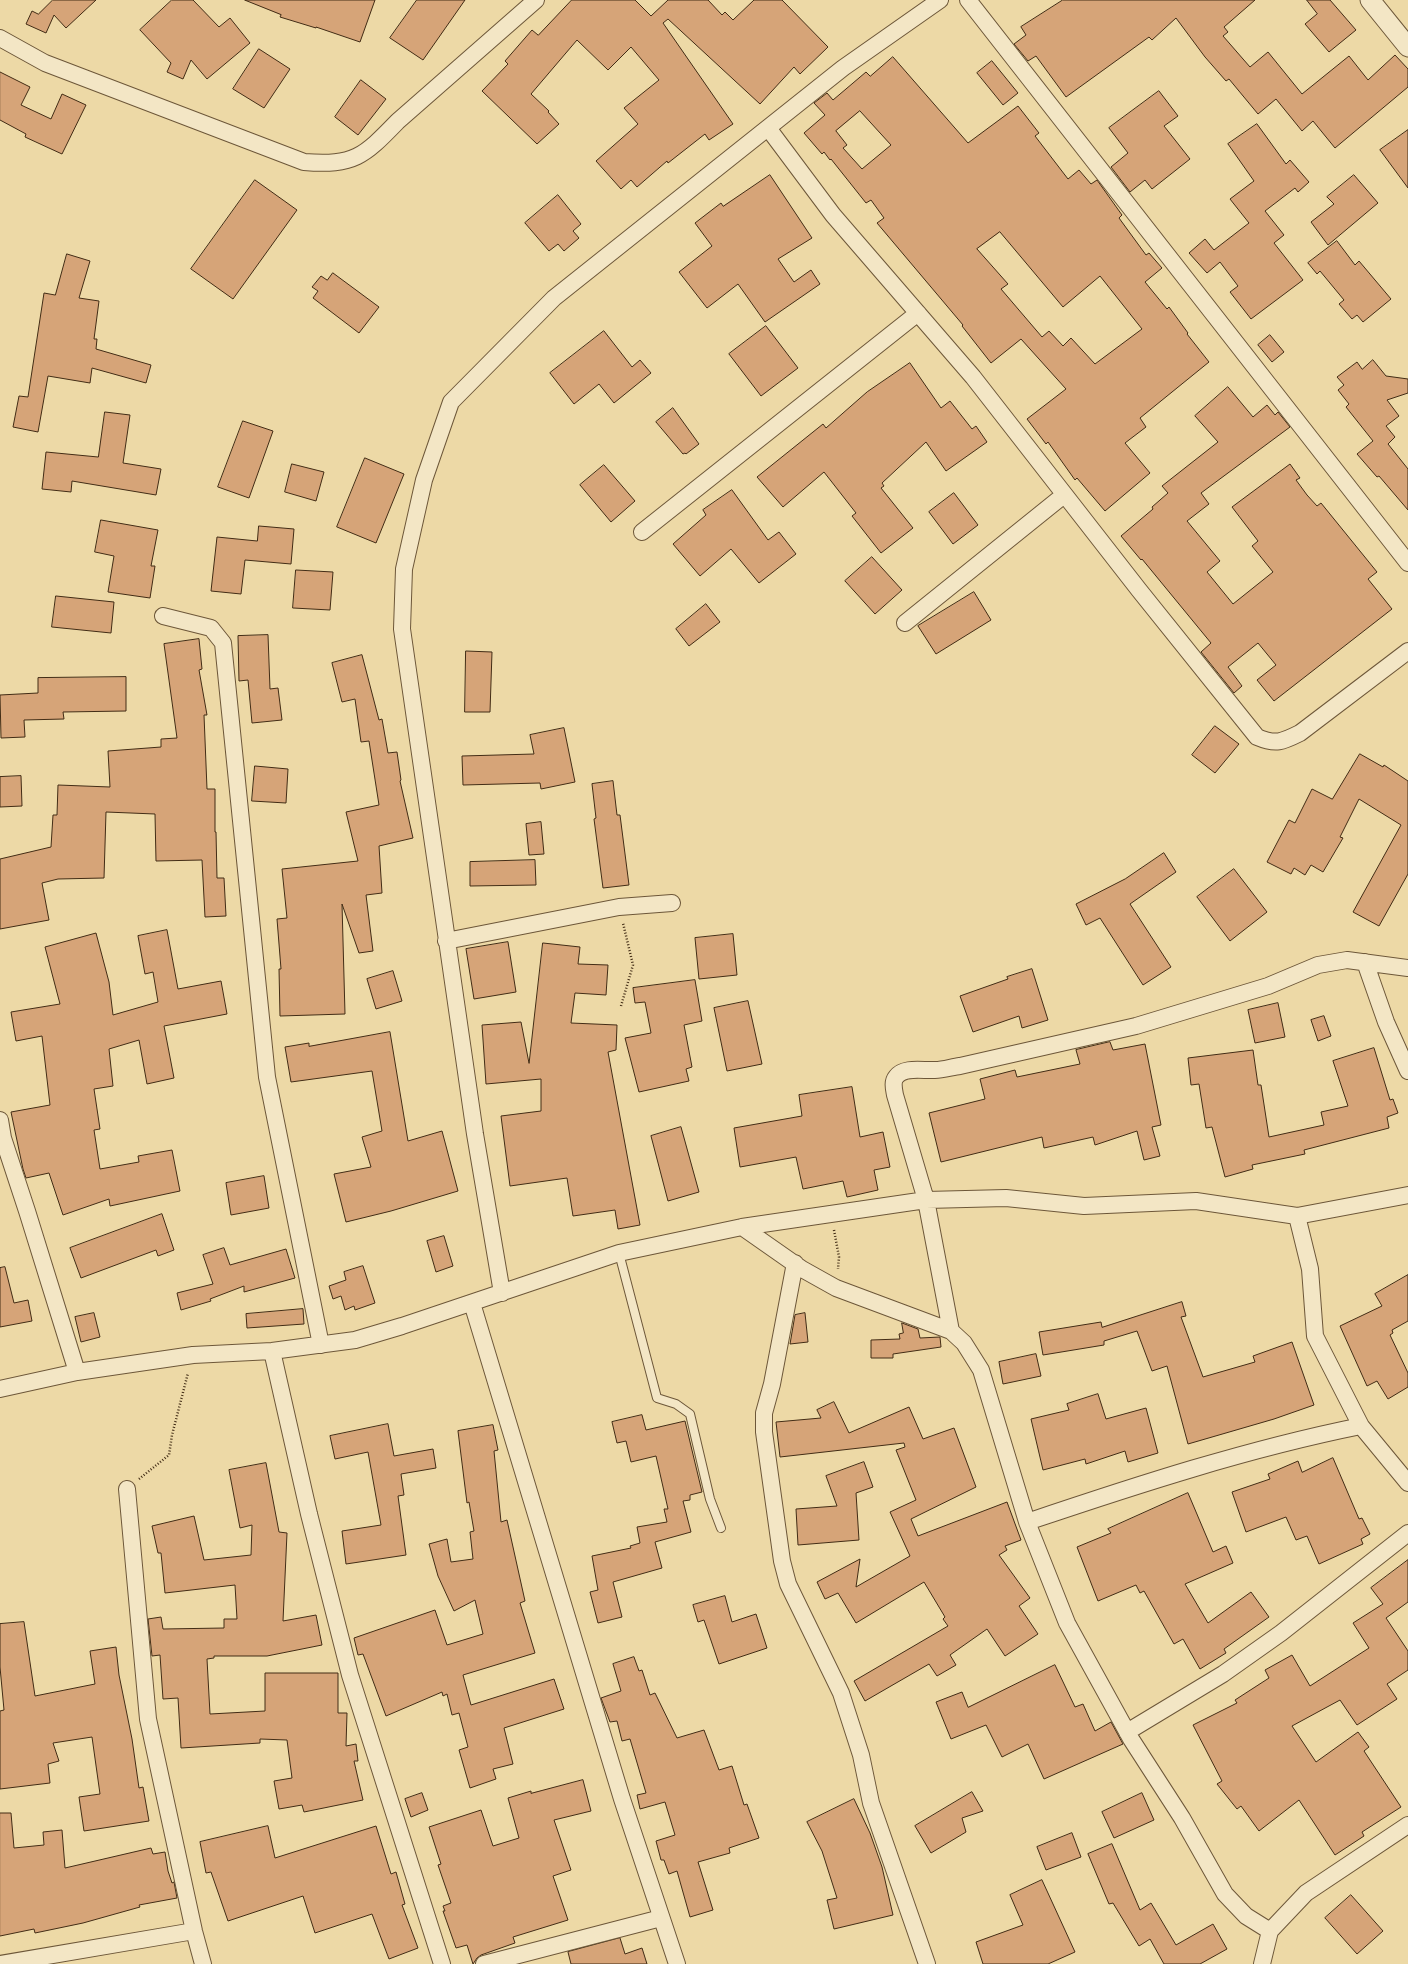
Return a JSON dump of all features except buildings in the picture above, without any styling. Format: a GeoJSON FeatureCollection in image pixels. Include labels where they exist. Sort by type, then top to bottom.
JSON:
{"type":"FeatureCollection","features":[{"type":"Feature","properties":{"kind":"street"},"geometry":{"type":"LineString","coordinates":[[502,1293],[475,1134],[402,629],[404,569],[424,480],[451,402],[554,298],[843,68],[940,0]]}},
{"type":"Feature","properties":{"kind":"street"},"geometry":{"type":"LineString","coordinates":[[968,0],[1408,563]]}},
{"type":"Feature","properties":{"kind":"street"},"geometry":{"type":"LineString","coordinates":[[1370,0],[1408,47]]}},
{"type":"Feature","properties":{"kind":"street"},"geometry":{"type":"LineString","coordinates":[[0,38],[45,64],[304,162],[327,164],[354,159],[374,144],[530,1]]}},
{"type":"Feature","properties":{"kind":"street"},"geometry":{"type":"LineString","coordinates":[[768,128],[833,215],[973,377],[1064,495],[1257,737],[1271,743],[1284,740],[1300,732],[1408,651]]}},
{"type":"Feature","properties":{"kind":"street"},"geometry":{"type":"LineString","coordinates":[[642,532],[918,313]]}},
{"type":"Feature","properties":{"kind":"street"},"geometry":{"type":"LineString","coordinates":[[904,623],[1064,495]]}},
{"type":"Feature","properties":{"kind":"street"},"geometry":{"type":"LineString","coordinates":[[162,616],[211,628],[223,643],[267,1077],[321,1345]]}},
{"type":"Feature","properties":{"kind":"street"},"geometry":{"type":"LineString","coordinates":[[446,941],[619,907],[672,903]]}},
{"type":"Feature","properties":{"kind":"street"},"geometry":{"type":"LineString","coordinates":[[951,1331],[926,1200],[895,1095],[893,1084],[899,1074],[905,1071],[935,1070],[960,1066],[1136,1026],[1268,986],[1318,965],[1347,960],[1408,968]]}},
{"type":"Feature","properties":{"kind":"street"},"geometry":{"type":"LineString","coordinates":[[1365,962],[1386,1022],[1408,1071]]}},
{"type":"Feature","properties":{"kind":"street"},"geometry":{"type":"LineString","coordinates":[[0,1120],[3,1138],[28,1211],[77,1372]]}},
{"type":"Feature","properties":{"kind":"street"},"geometry":{"type":"LineString","coordinates":[[0,1389],[77,1372],[193,1355],[272,1351],[354,1340],[472,1303],[619,1253],[742,1227],[926,1200],[1006,1198],[1084,1206],[1196,1201],[1297,1216],[1408,1195]]}},
{"type":"Feature","properties":{"kind":"street"},"geometry":{"type":"LineString","coordinates":[[1297,1216],[1310,1269],[1315,1336],[1361,1426],[1408,1484]]}},
{"type":"Feature","properties":{"kind":"street"},"geometry":{"type":"LineString","coordinates":[[742,1227],[796,1263],[802,1269],[836,1288],[951,1331],[964,1343],[981,1370],[1027,1522],[1066,1623],[1127,1732],[1182,1818],[1226,1894],[1246,1916],[1270,1931]]}},
{"type":"Feature","properties":{"kind":"street"},"geometry":{"type":"LineString","coordinates":[[796,1263],[772,1384],[764,1413],[764,1432],[782,1561],[788,1584],[841,1693],[861,1755],[871,1803],[927,1964]]}},
{"type":"Feature","properties":{"kind":"street"},"geometry":{"type":"LineString","coordinates":[[472,1303],[622,1799],[677,1964]]}},
{"type":"Feature","properties":{"kind":"street"},"geometry":{"type":"LineString","coordinates":[[272,1351],[309,1514],[350,1675],[442,1964]]}},
{"type":"Feature","properties":{"kind":"street"},"geometry":{"type":"LineString","coordinates":[[1027,1522],[1154,1480],[1233,1457],[1316,1435],[1361,1426]]}},
{"type":"Feature","properties":{"kind":"street"},"geometry":{"type":"LineString","coordinates":[[127,1490],[148,1719],[194,1931],[203,1964]]}},
{"type":"Feature","properties":{"kind":"street"},"geometry":{"type":"LineString","coordinates":[[1127,1732],[1223,1674],[1281,1633],[1408,1534]]}},
{"type":"Feature","properties":{"kind":"street"},"geometry":{"type":"LineString","coordinates":[[1262,1964],[1270,1931],[1306,1893],[1408,1825]]}},
{"type":"Feature","properties":{"kind":"street"},"geometry":{"type":"LineString","coordinates":[[484,1964],[661,1918]]}},
{"type":"Feature","properties":{"kind":"street"},"geometry":{"type":"LineString","coordinates":[[0,1964],[194,1931]]}},
{"type":"Feature","properties":{"kind":"lane"},"geometry":{"type":"LineString","coordinates":[[619,1253],[657,1398],[676,1404],[690,1414],[710,1499],[721,1528]]}},
{"type":"Feature","properties":{"kind":"path"},"geometry":{"type":"LineString","coordinates":[[619,907],[633,965],[621,1006]]}},
{"type":"Feature","properties":{"kind":"path"},"geometry":{"type":"LineString","coordinates":[[832,1214],[839,1256],[836,1288]]}},
{"type":"Feature","properties":{"kind":"path"},"geometry":{"type":"LineString","coordinates":[[127,1490],[169,1455],[172,1435],[193,1355]]}}]}
